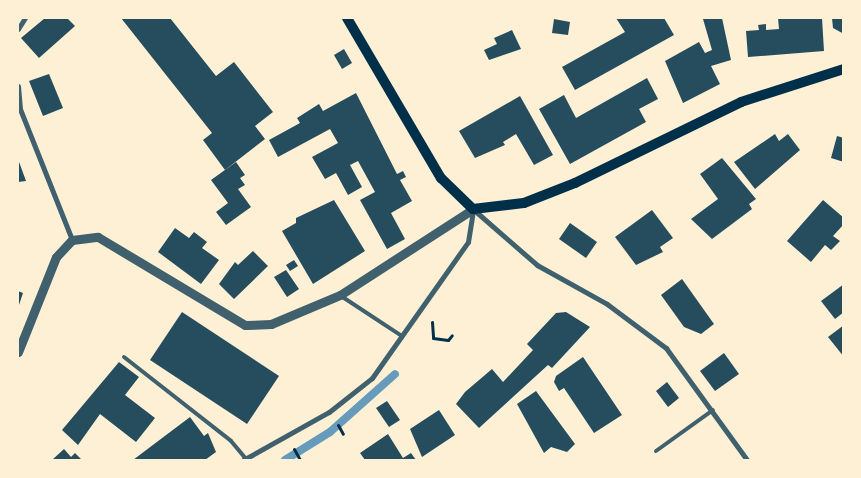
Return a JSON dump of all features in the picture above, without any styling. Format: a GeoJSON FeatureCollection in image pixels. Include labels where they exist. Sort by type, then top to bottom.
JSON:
{"type":"FeatureCollection","features":[{"type":"Feature","properties":{"kind":"main road"},"geometry":{"type":"LineString","coordinates":[[348,18],[440,178],[473,209],[524,203],[575,184],[742,102],[844,69]]}},
{"type":"Feature","properties":{"kind":"street"},"geometry":{"type":"LineString","coordinates":[[18,29],[24,18]]}},
{"type":"Feature","properties":{"kind":"street"},"geometry":{"type":"LineString","coordinates":[[18,86],[20,109],[72,240]]}},
{"type":"Feature","properties":{"kind":"street"},"geometry":{"type":"LineString","coordinates":[[18,352],[56,257],[72,240],[98,237],[128,251],[245,325],[271,324],[340,295],[473,209]]}},
{"type":"Feature","properties":{"kind":"street"},"geometry":{"type":"LineString","coordinates":[[473,209],[537,265],[607,304],[666,348],[713,410],[747,460]]}},
{"type":"Feature","properties":{"kind":"street"},"geometry":{"type":"LineString","coordinates":[[244,460],[329,412],[372,378],[417,311],[468,242],[473,209]]}},
{"type":"Feature","properties":{"kind":"lane"},"geometry":{"type":"LineString","coordinates":[[340,295],[402,336]]}},
{"type":"Feature","properties":{"kind":"lane"},"geometry":{"type":"LineString","coordinates":[[124,357],[231,441],[244,460]]}},
{"type":"Feature","properties":{"kind":"lane"},"geometry":{"type":"LineString","coordinates":[[656,451],[713,410]]}},
{"type":"Feature","properties":{"kind":"path"},"geometry":{"type":"LineString","coordinates":[[417,311],[432,321],[433,338],[448,340],[452,335]]}},
{"type":"Feature","properties":{"kind":"building"},"geometry":{"type":"Polygon","coordinates":[[[45,18],[67,18],[75,26],[39,58],[21,38],[45,18]]]}},
{"type":"Feature","properties":{"kind":"building"},"geometry":{"type":"Polygon","coordinates":[[[121,18],[170,18],[216,76],[234,62],[273,112],[255,126],[265,139],[225,170],[203,140],[212,133],[121,18]]]}},
{"type":"Feature","properties":{"kind":"building"},"geometry":{"type":"Polygon","coordinates":[[[616,18],[664,18],[674,35],[575,90],[562,67],[625,32],[616,18]]]}},
{"type":"Feature","properties":{"kind":"building"},"geometry":{"type":"Polygon","coordinates":[[[722,18],[731,60],[711,66],[720,84],[683,103],[665,61],[699,42],[705,53],[712,50],[703,19],[722,18]]]}},
{"type":"Feature","properties":{"kind":"building"},"geometry":{"type":"Polygon","coordinates":[[[778,18],[822,18],[824,51],[748,57],[746,31],[759,30],[758,25],[766,24],[766,30],[779,29],[778,18]]]}},
{"type":"Feature","properties":{"kind":"building"},"geometry":{"type":"Polygon","coordinates":[[[832,18],[844,18],[844,34],[833,28],[832,18]]]}},
{"type":"Feature","properties":{"kind":"building"},"geometry":{"type":"Polygon","coordinates":[[[554,19],[570,22],[568,35],[552,33],[554,19]]]}},
{"type":"Feature","properties":{"kind":"building"},"geometry":{"type":"Polygon","coordinates":[[[512,30],[521,49],[489,60],[484,50],[497,44],[494,38],[512,30]]]}},
{"type":"Feature","properties":{"kind":"building"},"geometry":{"type":"Polygon","coordinates":[[[344,49],[352,63],[342,69],[334,55],[344,49]]]}},
{"type":"Feature","properties":{"kind":"building"},"geometry":{"type":"Polygon","coordinates":[[[49,74],[63,108],[43,116],[29,81],[49,74]]]}},
{"type":"Feature","properties":{"kind":"building"},"geometry":{"type":"Polygon","coordinates":[[[647,78],[658,99],[639,109],[646,122],[570,164],[539,109],[564,95],[576,118],[647,78]]]}},
{"type":"Feature","properties":{"kind":"building"},"geometry":{"type":"Polygon","coordinates":[[[356,93],[397,174],[403,171],[406,177],[400,180],[412,201],[391,213],[405,239],[387,249],[360,200],[375,192],[358,161],[350,165],[362,187],[348,195],[336,173],[325,179],[312,157],[338,143],[330,129],[278,157],[269,140],[300,123],[297,118],[319,104],[323,111],[356,93]]]}},
{"type":"Feature","properties":{"kind":"building"},"geometry":{"type":"Polygon","coordinates":[[[520,96],[553,155],[534,165],[516,134],[503,142],[505,145],[475,158],[459,131],[520,96]]]}},
{"type":"Feature","properties":{"kind":"building"},"geometry":{"type":"Polygon","coordinates":[[[775,134],[779,141],[788,134],[800,150],[755,189],[734,162],[775,134]]]}},
{"type":"Feature","properties":{"kind":"building"},"geometry":{"type":"Polygon","coordinates":[[[837,136],[844,138],[844,162],[831,158],[837,136]]]}},
{"type":"Feature","properties":{"kind":"building"},"geometry":{"type":"Polygon","coordinates":[[[722,158],[756,199],[749,204],[752,209],[712,239],[691,219],[718,199],[700,174],[722,158]]]}},
{"type":"Feature","properties":{"kind":"building"},"geometry":{"type":"Polygon","coordinates":[[[18,159],[26,181],[18,182],[18,159]]]}},
{"type":"Feature","properties":{"kind":"building"},"geometry":{"type":"Polygon","coordinates":[[[236,162],[245,175],[240,178],[245,185],[238,189],[251,207],[226,225],[216,212],[228,203],[211,180],[236,162]]]}},
{"type":"Feature","properties":{"kind":"building"},"geometry":{"type":"Polygon","coordinates":[[[334,200],[365,251],[313,284],[282,231],[296,223],[296,218],[334,200]]]}},
{"type":"Feature","properties":{"kind":"building"},"geometry":{"type":"Polygon","coordinates":[[[823,200],[844,218],[844,224],[833,236],[840,241],[831,250],[825,245],[811,262],[787,241],[823,200]]]}},
{"type":"Feature","properties":{"kind":"building"},"geometry":{"type":"Polygon","coordinates":[[[652,210],[673,238],[660,247],[663,252],[636,265],[615,237],[652,210]]]}},
{"type":"Feature","properties":{"kind":"building"},"geometry":{"type":"Polygon","coordinates":[[[570,223],[597,242],[586,258],[559,239],[570,223]]]}},
{"type":"Feature","properties":{"kind":"building"},"geometry":{"type":"Polygon","coordinates":[[[175,228],[189,238],[194,232],[207,242],[202,248],[219,260],[201,284],[158,252],[175,228]]]}},
{"type":"Feature","properties":{"kind":"building"},"geometry":{"type":"Polygon","coordinates":[[[253,251],[268,266],[234,299],[219,284],[235,262],[238,265],[253,251]]]}},
{"type":"Feature","properties":{"kind":"building"},"geometry":{"type":"Polygon","coordinates":[[[294,260],[298,266],[290,271],[286,265],[294,260]]]}},
{"type":"Feature","properties":{"kind":"building"},"geometry":{"type":"Polygon","coordinates":[[[286,270],[299,289],[287,297],[274,277],[286,270]]]}},
{"type":"Feature","properties":{"kind":"building"},"geometry":{"type":"Polygon","coordinates":[[[682,279],[714,324],[701,334],[684,327],[661,295],[682,279]]]}},
{"type":"Feature","properties":{"kind":"building"},"geometry":{"type":"Polygon","coordinates":[[[844,284],[844,312],[835,319],[821,301],[844,284]]]}},
{"type":"Feature","properties":{"kind":"building"},"geometry":{"type":"Polygon","coordinates":[[[18,291],[23,293],[18,308],[18,291]]]}},
{"type":"Feature","properties":{"kind":"building"},"geometry":{"type":"Polygon","coordinates":[[[182,312],[279,376],[247,424],[150,360],[182,312]]]}},
{"type":"Feature","properties":{"kind":"building"},"geometry":{"type":"Polygon","coordinates":[[[566,312],[590,327],[552,368],[548,365],[479,428],[456,404],[465,392],[492,369],[503,382],[533,350],[527,344],[556,313],[566,312]]]}},
{"type":"Feature","properties":{"kind":"building"},"geometry":{"type":"Polygon","coordinates":[[[844,325],[844,357],[828,337],[844,325]]]}},
{"type":"Feature","properties":{"kind":"building"},"geometry":{"type":"Polygon","coordinates":[[[724,353],[739,374],[715,391],[700,371],[724,353]]]}},
{"type":"Feature","properties":{"kind":"building"},"geometry":{"type":"Polygon","coordinates":[[[583,357],[622,415],[594,433],[564,388],[559,391],[554,382],[556,376],[583,357]]]}},
{"type":"Feature","properties":{"kind":"building"},"geometry":{"type":"Polygon","coordinates":[[[119,362],[139,377],[125,395],[155,418],[136,442],[100,414],[78,445],[62,430],[119,362]]]}},
{"type":"Feature","properties":{"kind":"building"},"geometry":{"type":"Polygon","coordinates":[[[667,382],[679,398],[668,407],[656,391],[667,382]]]}},
{"type":"Feature","properties":{"kind":"building"},"geometry":{"type":"Polygon","coordinates":[[[536,391],[575,444],[567,452],[551,447],[544,453],[517,404],[536,391]]]}},
{"type":"Feature","properties":{"kind":"building"},"geometry":{"type":"Polygon","coordinates":[[[387,401],[400,420],[389,427],[376,408],[387,401]]]}},
{"type":"Feature","properties":{"kind":"building"},"geometry":{"type":"Polygon","coordinates":[[[439,410],[455,435],[422,457],[410,429],[439,410]]]}},
{"type":"Feature","properties":{"kind":"building"},"geometry":{"type":"Polygon","coordinates":[[[190,417],[204,436],[208,433],[216,452],[205,460],[133,460],[190,417]]]}},
{"type":"Feature","properties":{"kind":"building"},"geometry":{"type":"Polygon","coordinates":[[[388,434],[403,458],[411,453],[416,460],[365,460],[360,453],[388,434]]]}},
{"type":"Feature","properties":{"kind":"building"},"geometry":{"type":"Polygon","coordinates":[[[64,449],[71,457],[75,453],[82,460],[52,460],[64,449]]]}},
{"type":"Feature","properties":{"kind":"waterway"},"geometry":{"type":"LineString","coordinates":[[285,460],[330,432],[395,374]]}}]}
